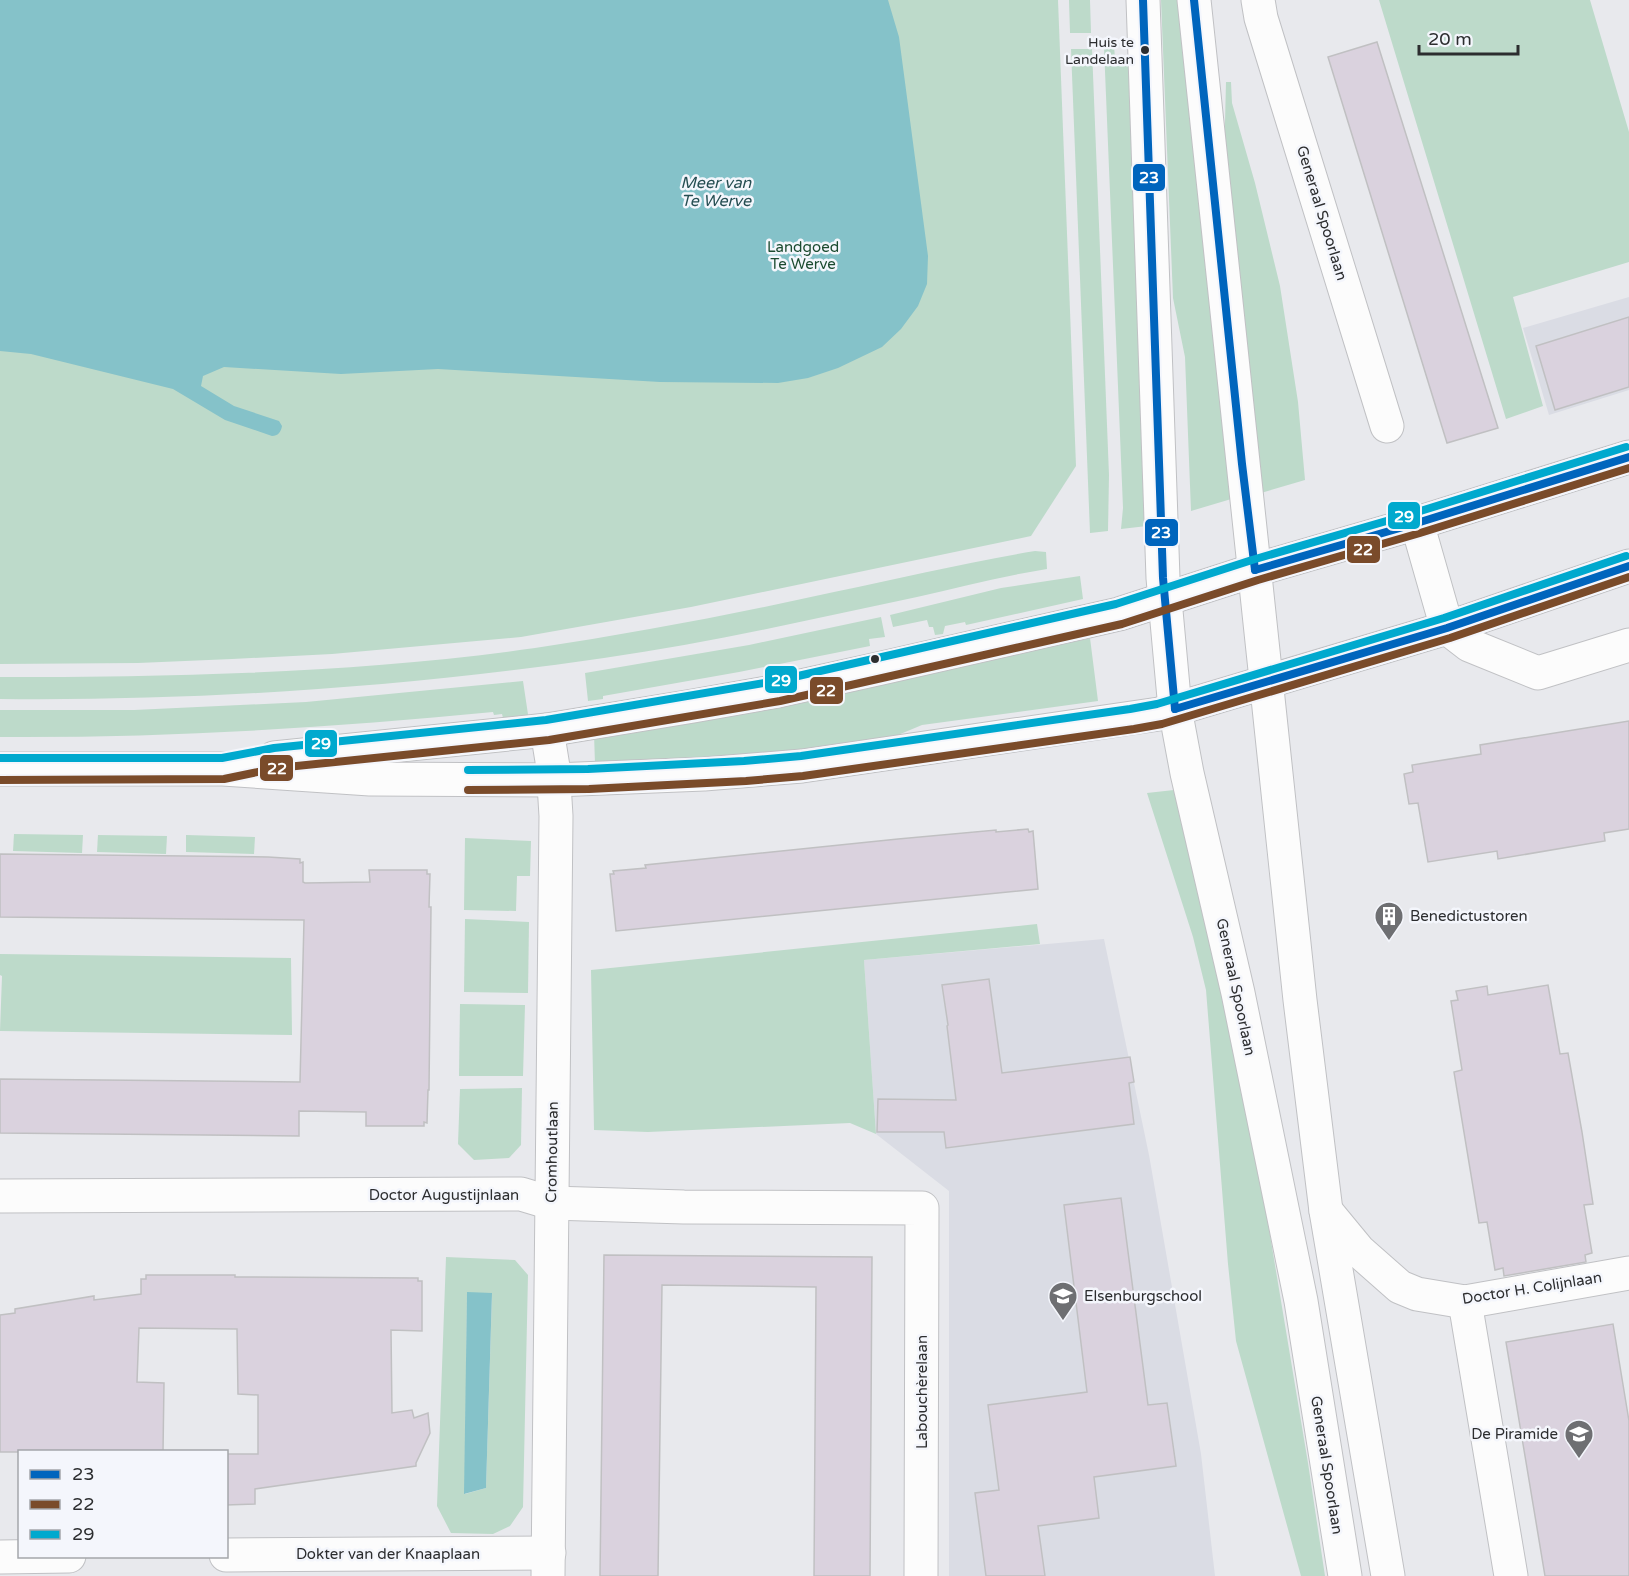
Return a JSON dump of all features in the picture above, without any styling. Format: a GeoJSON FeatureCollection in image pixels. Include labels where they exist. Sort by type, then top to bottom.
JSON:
{"type":"FeatureCollection","features":[{"type":"Feature","properties":{"kind":"street","name":"Generaal Spoorlaan"},"geometry":{"type":"LineString","coordinates":[[1143,0],[1164,601],[1175,709],[1189,784],[1238,993],[1301,1301],[1345,1576]]}},
{"type":"Feature","properties":{"kind":"street"},"geometry":{"type":"LineString","coordinates":[[1194,0],[1300,1000],[1326,1211],[1388,1576]]}},
{"type":"Feature","properties":{"kind":"street","name":"Generaal Spoorlaan"},"geometry":{"type":"LineString","coordinates":[[1258,0],[1261,18],[1387,426]]}},
{"type":"Feature","properties":{"kind":"street"},"geometry":{"type":"LineString","coordinates":[[223,769],[275,758],[547,730],[778,691],[1119,614],[1255,570],[1629,457]]}},
{"type":"Feature","properties":{"kind":"street"},"geometry":{"type":"LineString","coordinates":[[1416,523],[1447,628],[1461,641],[1538,674],[1629,645]]}},
{"type":"Feature","properties":{"kind":"street"},"geometry":{"type":"LineString","coordinates":[[0,769],[223,769],[379,780],[554,780],[704,774],[802,766],[1124,721],[1175,709],[1447,628],[1629,566]]}},
{"type":"Feature","properties":{"kind":"street","name":"Cromhoutlaan"},"geometry":{"type":"LineString","coordinates":[[547,730],[556,816],[549,1564]]}},
{"type":"Feature","properties":{"kind":"street","name":"Doctor Augustijnlaan"},"geometry":{"type":"LineString","coordinates":[[0,1196],[521,1194],[551,1203],[684,1207],[922,1208]]}},
{"type":"Feature","properties":{"kind":"street","name":"Labouchèrelaan"},"geometry":{"type":"LineString","coordinates":[[921,1576],[922,1208]]}},
{"type":"Feature","properties":{"kind":"street","name":"Doctor H. Colijnlaan"},"geometry":{"type":"LineString","coordinates":[[1326,1211],[1359,1251],[1400,1287],[1417,1294],[1465,1302],[1629,1272]]}},
{"type":"Feature","properties":{"kind":"street"},"geometry":{"type":"LineString","coordinates":[[1465,1302],[1511,1576]]}},
{"type":"Feature","properties":{"kind":"street","name":"Dokter van der Knaaplaan"},"geometry":{"type":"LineString","coordinates":[[228,1555],[549,1564]]}},
{"type":"Feature","properties":{"kind":"street"},"geometry":{"type":"LineString","coordinates":[[0,1557],[18,1557]]}},
{"type":"Feature","properties":{"kind":"shaded area"},"geometry":{"type":"Polygon","coordinates":[[[1629,297],[1629,390],[1549,415],[1523,328],[1629,297]]]}},
{"type":"Feature","properties":{"kind":"shaded area","name":"Elsenburgschool"},"geometry":{"type":"Polygon","coordinates":[[[1104,939],[1149,1155],[1201,1454],[1215,1576],[949,1576],[949,1191],[876,1134],[864,960],[1104,939]]]}},
{"type":"Feature","properties":{"kind":"green space","name":"Landgoed Te Werve"},"geometry":{"type":"Polygon","coordinates":[[[0,0],[1058,0],[1076,466],[1031,536],[691,607],[521,637],[332,654],[138,663],[0,664],[0,0]]]}},
{"type":"Feature","properties":{"kind":"green space"},"geometry":{"type":"Polygon","coordinates":[[[1069,0],[1090,0],[1091,33],[1070,33],[1069,0]]]}},
{"type":"Feature","properties":{"kind":"green space"},"geometry":{"type":"Polygon","coordinates":[[[1161,0],[1186,0],[1238,497],[1191,511],[1185,357],[1173,298],[1161,0]]]}},
{"type":"Feature","properties":{"kind":"green space"},"geometry":{"type":"Polygon","coordinates":[[[1379,0],[1590,0],[1629,132],[1629,262],[1513,297],[1543,406],[1506,419],[1379,0]]]}},
{"type":"Feature","properties":{"kind":"green space"},"geometry":{"type":"Polygon","coordinates":[[[1114,46],[1115,58],[1129,58],[1147,526],[1121,529],[1123,508],[1104,47],[1114,46]]]}},
{"type":"Feature","properties":{"kind":"green space"},"geometry":{"type":"Polygon","coordinates":[[[1071,49],[1092,49],[1109,475],[1108,531],[1090,533],[1071,49]]]}},
{"type":"Feature","properties":{"kind":"green space"},"geometry":{"type":"Polygon","coordinates":[[[1226,82],[1231,82],[1232,103],[1255,183],[1280,286],[1298,402],[1305,480],[1261,493],[1224,163],[1226,82]]]}},
{"type":"Feature","properties":{"kind":"green space"},"geometry":{"type":"Polygon","coordinates":[[[1035,551],[1046,552],[1047,569],[761,630],[604,658],[454,677],[303,690],[151,698],[0,699],[0,677],[268,672],[402,663],[535,648],[722,615],[1035,551]]]}},
{"type":"Feature","properties":{"kind":"green space"},"geometry":{"type":"Polygon","coordinates":[[[1080,576],[1083,599],[966,625],[965,622],[945,626],[943,634],[935,635],[933,627],[929,627],[927,620],[893,627],[890,615],[1001,588],[1080,576]]]}},
{"type":"Feature","properties":{"kind":"green space"},"geometry":{"type":"Polygon","coordinates":[[[881,617],[885,637],[869,639],[870,646],[603,696],[603,699],[588,701],[585,673],[749,645],[881,617]]]}},
{"type":"Feature","properties":{"kind":"green space"},"geometry":{"type":"Polygon","coordinates":[[[1090,638],[1098,701],[922,725],[886,740],[778,752],[595,764],[594,734],[938,671],[1090,638]]]}},
{"type":"Feature","properties":{"kind":"green space"},"geometry":{"type":"Polygon","coordinates":[[[523,681],[529,721],[504,722],[502,714],[494,715],[493,712],[247,731],[124,736],[0,737],[0,710],[134,710],[306,702],[523,681]]]}},
{"type":"Feature","properties":{"kind":"green space"},"geometry":{"type":"Polygon","coordinates":[[[1174,790],[1250,1115],[1325,1576],[1301,1576],[1236,1341],[1206,990],[1193,937],[1147,793],[1174,790]]]}},
{"type":"Feature","properties":{"kind":"green space"},"geometry":{"type":"Polygon","coordinates":[[[14,834],[83,835],[82,853],[13,851],[14,834]]]}},
{"type":"Feature","properties":{"kind":"green space"},"geometry":{"type":"Polygon","coordinates":[[[98,835],[167,836],[166,854],[97,852],[98,835]]]}},
{"type":"Feature","properties":{"kind":"green space"},"geometry":{"type":"Polygon","coordinates":[[[186,835],[255,837],[254,854],[186,852],[186,835]]]}},
{"type":"Feature","properties":{"kind":"green space"},"geometry":{"type":"Polygon","coordinates":[[[465,838],[531,841],[530,876],[517,876],[516,911],[464,910],[465,838]]]}},
{"type":"Feature","properties":{"kind":"green space"},"geometry":{"type":"Polygon","coordinates":[[[465,919],[529,922],[528,993],[464,992],[465,919]]]}},
{"type":"Feature","properties":{"kind":"green space"},"geometry":{"type":"Polygon","coordinates":[[[1037,924],[1040,944],[864,960],[876,1134],[850,1123],[648,1132],[594,1130],[591,970],[1037,924]]]}},
{"type":"Feature","properties":{"kind":"green space"},"geometry":{"type":"Polygon","coordinates":[[[0,954],[291,958],[292,1035],[0,1031],[2,976],[0,975],[0,954]]]}},
{"type":"Feature","properties":{"kind":"green space"},"geometry":{"type":"Polygon","coordinates":[[[460,1004],[525,1005],[523,1076],[459,1076],[460,1004]]]}},
{"type":"Feature","properties":{"kind":"green space"},"geometry":{"type":"Polygon","coordinates":[[[522,1088],[521,1145],[509,1158],[474,1160],[458,1144],[460,1089],[522,1088]]]}},
{"type":"Feature","properties":{"kind":"green space"},"geometry":{"type":"Polygon","coordinates":[[[446,1257],[515,1260],[528,1275],[523,1507],[510,1526],[493,1534],[451,1533],[437,1506],[446,1257]],[[467,1293],[465,1494],[486,1488],[492,1294],[467,1293]]]}},
{"type":"Feature","properties":{"kind":"water","name":"Meer van Te Werve"},"geometry":{"type":"Polygon","coordinates":[[[0,0],[888,0],[899,37],[928,256],[927,284],[918,306],[901,329],[882,347],[838,368],[808,378],[778,383],[660,382],[438,369],[341,374],[224,367],[203,376],[201,386],[234,406],[279,421],[282,426],[281,430],[272,436],[225,420],[173,389],[31,354],[0,351],[0,0]]]}},
{"type":"Feature","properties":{"kind":"water"},"geometry":{"type":"Polygon","coordinates":[[[467,1292],[492,1293],[486,1488],[464,1494],[467,1292]]]}},
{"type":"Feature","properties":{"kind":"building"},"geometry":{"type":"Polygon","coordinates":[[[1377,42],[1498,428],[1447,443],[1328,57],[1377,42]]]}},
{"type":"Feature","properties":{"kind":"building"},"geometry":{"type":"Polygon","coordinates":[[[1629,317],[1629,387],[1555,410],[1536,346],[1629,317]]]}},
{"type":"Feature","properties":{"kind":"building"},"geometry":{"type":"Polygon","coordinates":[[[1629,721],[1629,829],[1604,833],[1605,841],[1498,859],[1497,851],[1428,862],[1418,803],[1409,804],[1404,774],[1413,772],[1412,765],[1481,754],[1480,745],[1629,721]]]}},
{"type":"Feature","properties":{"kind":"building"},"geometry":{"type":"Polygon","coordinates":[[[1028,829],[1029,832],[1033,831],[1038,889],[616,931],[610,874],[614,874],[613,871],[646,868],[645,865],[898,839],[1028,829]]]}},
{"type":"Feature","properties":{"kind":"building"},"geometry":{"type":"Polygon","coordinates":[[[0,854],[300,859],[300,863],[303,862],[303,882],[305,883],[370,882],[369,870],[427,870],[427,874],[430,874],[429,907],[431,907],[427,1123],[424,1122],[424,1126],[366,1126],[366,1112],[299,1111],[299,1136],[0,1133],[0,1079],[300,1082],[304,920],[0,917],[0,854]]]}},
{"type":"Feature","properties":{"kind":"building"},"geometry":{"type":"Polygon","coordinates":[[[989,979],[1002,1073],[1130,1057],[1134,1082],[1129,1083],[1134,1124],[946,1148],[944,1132],[877,1132],[878,1099],[956,1100],[942,985],[989,979]]]}},
{"type":"Feature","properties":{"kind":"building"},"geometry":{"type":"Polygon","coordinates":[[[1548,985],[1560,1054],[1568,1053],[1582,1132],[1593,1204],[1584,1205],[1592,1253],[1585,1255],[1586,1262],[1504,1276],[1503,1268],[1495,1270],[1487,1222],[1479,1223],[1454,1072],[1462,1070],[1451,1001],[1458,1000],[1456,991],[1487,986],[1488,995],[1548,985]]]}},
{"type":"Feature","properties":{"kind":"building"},"geometry":{"type":"Polygon","coordinates":[[[1121,1198],[1148,1405],[1167,1403],[1176,1466],[1094,1477],[1099,1518],[1038,1526],[1045,1576],[986,1576],[975,1493],[999,1490],[988,1405],[1087,1392],[1064,1205],[1121,1198]]]}},
{"type":"Feature","properties":{"kind":"building"},"geometry":{"type":"Polygon","coordinates":[[[604,1255],[872,1257],[870,1576],[814,1576],[816,1287],[662,1285],[658,1576],[600,1576],[604,1255]]]}},
{"type":"Feature","properties":{"kind":"building"},"geometry":{"type":"Polygon","coordinates":[[[146,1275],[418,1278],[418,1281],[422,1281],[422,1331],[391,1330],[392,1413],[412,1410],[414,1418],[428,1413],[430,1433],[416,1466],[255,1489],[255,1504],[228,1505],[228,1454],[258,1454],[258,1395],[238,1394],[237,1329],[139,1328],[137,1382],[164,1383],[163,1450],[0,1452],[0,1315],[15,1313],[15,1309],[94,1296],[94,1300],[141,1294],[141,1279],[146,1279],[146,1275]]]}},
{"type":"Feature","properties":{"kind":"building","name":"De Piramide"},"geometry":{"type":"Polygon","coordinates":[[[1613,1324],[1629,1421],[1629,1576],[1545,1576],[1506,1342],[1613,1324]]]}},
{"type":"Feature","properties":{"kind":"transit line","name":"23"},"geometry":{"type":"LineString","coordinates":[[1143,0],[1163,578],[1175,709]]}},
{"type":"Feature","properties":{"kind":"transit line","name":"23"},"geometry":{"type":"LineString","coordinates":[[1194,0],[1255,570]]}},
{"type":"Feature","properties":{"kind":"transit line","name":"29"},"geometry":{"type":"LineString","coordinates":[[0,758],[222,758],[274,748],[546,720],[776,681],[1116,604],[1252,560],[1414,513],[1626,447]]}},
{"type":"Feature","properties":{"kind":"transit line","name":"23"},"geometry":{"type":"LineString","coordinates":[[1255,570],[1417,523],[1629,457]]}},
{"type":"Feature","properties":{"kind":"transit line","name":"22"},"geometry":{"type":"LineString","coordinates":[[0,780],[224,779],[277,768],[549,740],[780,701],[1122,624],[1258,580],[1420,533],[1629,468]]}},
{"type":"Feature","properties":{"kind":"transit line","name":"29"},"geometry":{"type":"LineString","coordinates":[[468,770],[588,769],[801,756],[1130,709],[1157,704],[1444,618],[1626,556]]}},
{"type":"Feature","properties":{"kind":"transit line","name":"23"},"geometry":{"type":"LineString","coordinates":[[1175,709],[1447,628],[1629,566]]}},
{"type":"Feature","properties":{"kind":"transit line","name":"22"},"geometry":{"type":"LineString","coordinates":[[468,790],[589,789],[803,776],[1162,724],[1450,638],[1629,577]]}},
{"type":"Feature","properties":{"kind":"place","name":"Huis te Landelaan"},"geometry":{"type":"Point","coordinates":[1145,50]}},
{"type":"Feature","properties":{"kind":"place","name":"Benedictustoren"},"geometry":{"type":"Point","coordinates":[1389,942]}},
{"type":"Feature","properties":{"kind":"place","name":"Elsenburgschool"},"geometry":{"type":"Point","coordinates":[1063,1322]}},
{"type":"Feature","properties":{"kind":"place","name":"De Piramide"},"geometry":{"type":"Point","coordinates":[1579,1460]}}]}
